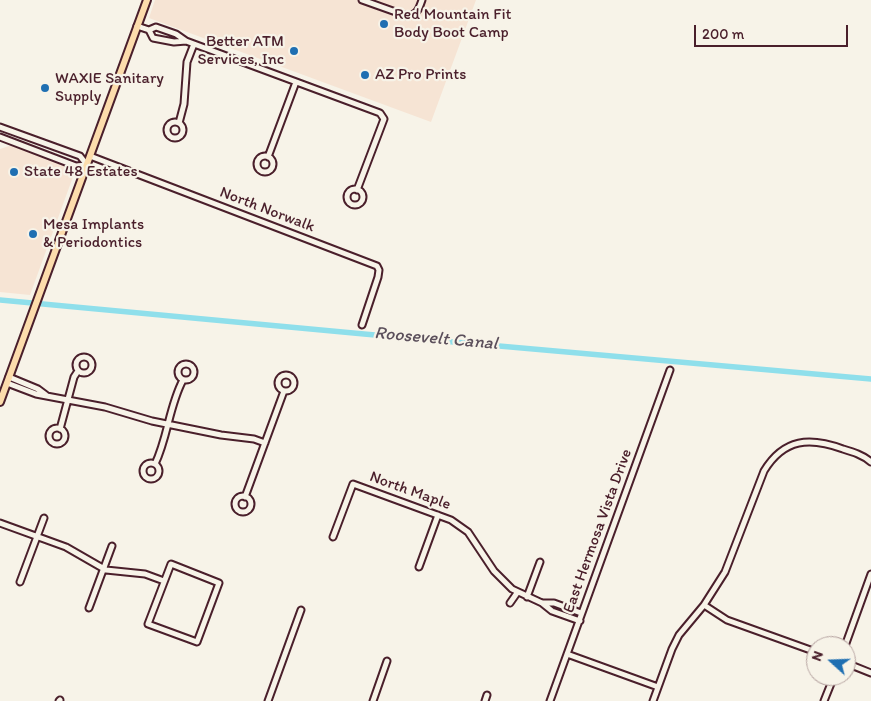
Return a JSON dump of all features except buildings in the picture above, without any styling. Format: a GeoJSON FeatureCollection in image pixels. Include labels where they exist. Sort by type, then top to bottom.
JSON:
{"type":"FeatureCollection","features":[{"type":"Feature","properties":{"kind":"main road"},"geometry":{"type":"LineString","coordinates":[[0,402],[147,0]]}},
{"type":"Feature","properties":{"kind":"street"},"geometry":{"type":"LineString","coordinates":[[362,0],[399,14],[413,15],[419,8],[422,0]]}},
{"type":"Feature","properties":{"kind":"street"},"geometry":{"type":"LineString","coordinates":[[137,26],[149,30],[156,27],[176,34],[186,41],[380,113],[384,119],[357,190]]}},
{"type":"Feature","properties":{"kind":"street"},"geometry":{"type":"LineString","coordinates":[[149,30],[153,38],[174,42],[186,41]]}},
{"type":"Feature","properties":{"kind":"street"},"geometry":{"type":"LineString","coordinates":[[179,123],[184,104],[187,62],[194,44]]}},
{"type":"Feature","properties":{"kind":"street"},"geometry":{"type":"LineString","coordinates":[[268,157],[296,82]]}},
{"type":"Feature","properties":{"kind":"street"},"geometry":{"type":"LineString","coordinates":[[0,127],[80,156],[87,165]]}},
{"type":"Feature","properties":{"kind":"street"},"geometry":{"type":"LineString","coordinates":[[0,137],[76,166],[87,165]]}},
{"type":"Feature","properties":{"kind":"street","name":"North Norwalk"},"geometry":{"type":"LineString","coordinates":[[90,156],[377,266],[379,270],[378,277],[362,325]]}},
{"type":"Feature","properties":{"kind":"street"},"geometry":{"type":"LineString","coordinates":[[60,429],[74,377],[78,370]]}},
{"type":"Feature","properties":{"kind":"street","name":"East Hermosa Vista Drive"},"geometry":{"type":"LineString","coordinates":[[550,701],[670,370]]}},
{"type":"Feature","properties":{"kind":"street"},"geometry":{"type":"LineString","coordinates":[[8,380],[36,394],[68,399],[105,407],[140,418],[221,435],[254,439],[265,443]]}},
{"type":"Feature","properties":{"kind":"street"},"geometry":{"type":"LineString","coordinates":[[155,464],[162,448],[174,401],[183,380]]}},
{"type":"Feature","properties":{"kind":"street"},"geometry":{"type":"LineString","coordinates":[[245,497],[284,391]]}},
{"type":"Feature","properties":{"kind":"street"},"geometry":{"type":"LineString","coordinates":[[653,701],[679,635],[704,605],[728,568],[761,478],[774,457],[789,446],[810,441],[837,447],[860,455],[871,462]]}},
{"type":"Feature","properties":{"kind":"street","name":"North Maple"},"geometry":{"type":"LineString","coordinates":[[333,537],[353,484],[451,520],[468,532],[494,571],[504,582],[517,592],[542,603],[552,611],[580,621]]}},
{"type":"Feature","properties":{"kind":"street"},"geometry":{"type":"LineString","coordinates":[[419,567],[438,515]]}},
{"type":"Feature","properties":{"kind":"street"},"geometry":{"type":"LineString","coordinates":[[20,582],[44,518]]}},
{"type":"Feature","properties":{"kind":"street"},"geometry":{"type":"LineString","coordinates":[[0,523],[66,547],[104,568],[146,574],[164,581]]}},
{"type":"Feature","properties":{"kind":"street"},"geometry":{"type":"LineString","coordinates":[[89,608],[112,546]]}},
{"type":"Feature","properties":{"kind":"street"},"geometry":{"type":"LineString","coordinates":[[527,597],[540,562]]}},
{"type":"Feature","properties":{"kind":"street"},"geometry":{"type":"LineString","coordinates":[[171,564],[219,582],[197,642],[148,624],[164,581],[171,564]]}},
{"type":"Feature","properties":{"kind":"street"},"geometry":{"type":"LineString","coordinates":[[849,636],[871,574]]}},
{"type":"Feature","properties":{"kind":"street"},"geometry":{"type":"LineString","coordinates":[[510,603],[517,592]]}},
{"type":"Feature","properties":{"kind":"street","name":"North Maple"},"geometry":{"type":"LineString","coordinates":[[542,603],[554,603],[581,613]]}},
{"type":"Feature","properties":{"kind":"street"},"geometry":{"type":"LineString","coordinates":[[704,605],[727,620],[806,648]]}},
{"type":"Feature","properties":{"kind":"street"},"geometry":{"type":"LineString","coordinates":[[268,701],[302,610]]}},
{"type":"Feature","properties":{"kind":"street"},"geometry":{"type":"LineString","coordinates":[[567,654],[658,687]]}},
{"type":"Feature","properties":{"kind":"street"},"geometry":{"type":"LineString","coordinates":[[373,701],[388,661]]}},
{"type":"Feature","properties":{"kind":"street"},"geometry":{"type":"LineString","coordinates":[[856,667],[871,672]]}},
{"type":"Feature","properties":{"kind":"street"},"geometry":{"type":"LineString","coordinates":[[824,701],[830,686]]}},
{"type":"Feature","properties":{"kind":"street"},"geometry":{"type":"LineString","coordinates":[[484,701],[487,695]]}},
{"type":"Feature","properties":{"kind":"shaded area"},"geometry":{"type":"Polygon","coordinates":[[[155,0],[476,0],[431,122],[149,18],[155,0]]]}},
{"type":"Feature","properties":{"kind":"shaded area"},"geometry":{"type":"Polygon","coordinates":[[[12,145],[71,167],[74,174],[30,295],[0,292],[0,149],[12,145]]]}},
{"type":"Feature","properties":{"kind":"waterway","name":"Roosevelt Canal"},"geometry":{"type":"LineString","coordinates":[[0,300],[871,379]]}},
{"type":"Feature","properties":{"kind":"place","name":"Red Mountain Fit Body Boot Camp"},"geometry":{"type":"Point","coordinates":[384,24]}},
{"type":"Feature","properties":{"kind":"place","name":"Better ATM Services, Inc"},"geometry":{"type":"Point","coordinates":[294,51]}},
{"type":"Feature","properties":{"kind":"place","name":"AZ Pro Prints"},"geometry":{"type":"Point","coordinates":[365,75]}},
{"type":"Feature","properties":{"kind":"place","name":"WAXIE Sanitary Supply"},"geometry":{"type":"Point","coordinates":[45,88]}},
{"type":"Feature","properties":{"kind":"place","name":"State 48 Estates"},"geometry":{"type":"Point","coordinates":[14,172]}},
{"type":"Feature","properties":{"kind":"place","name":"Mesa Implants & Periodontics"},"geometry":{"type":"Point","coordinates":[33,234]}}]}
